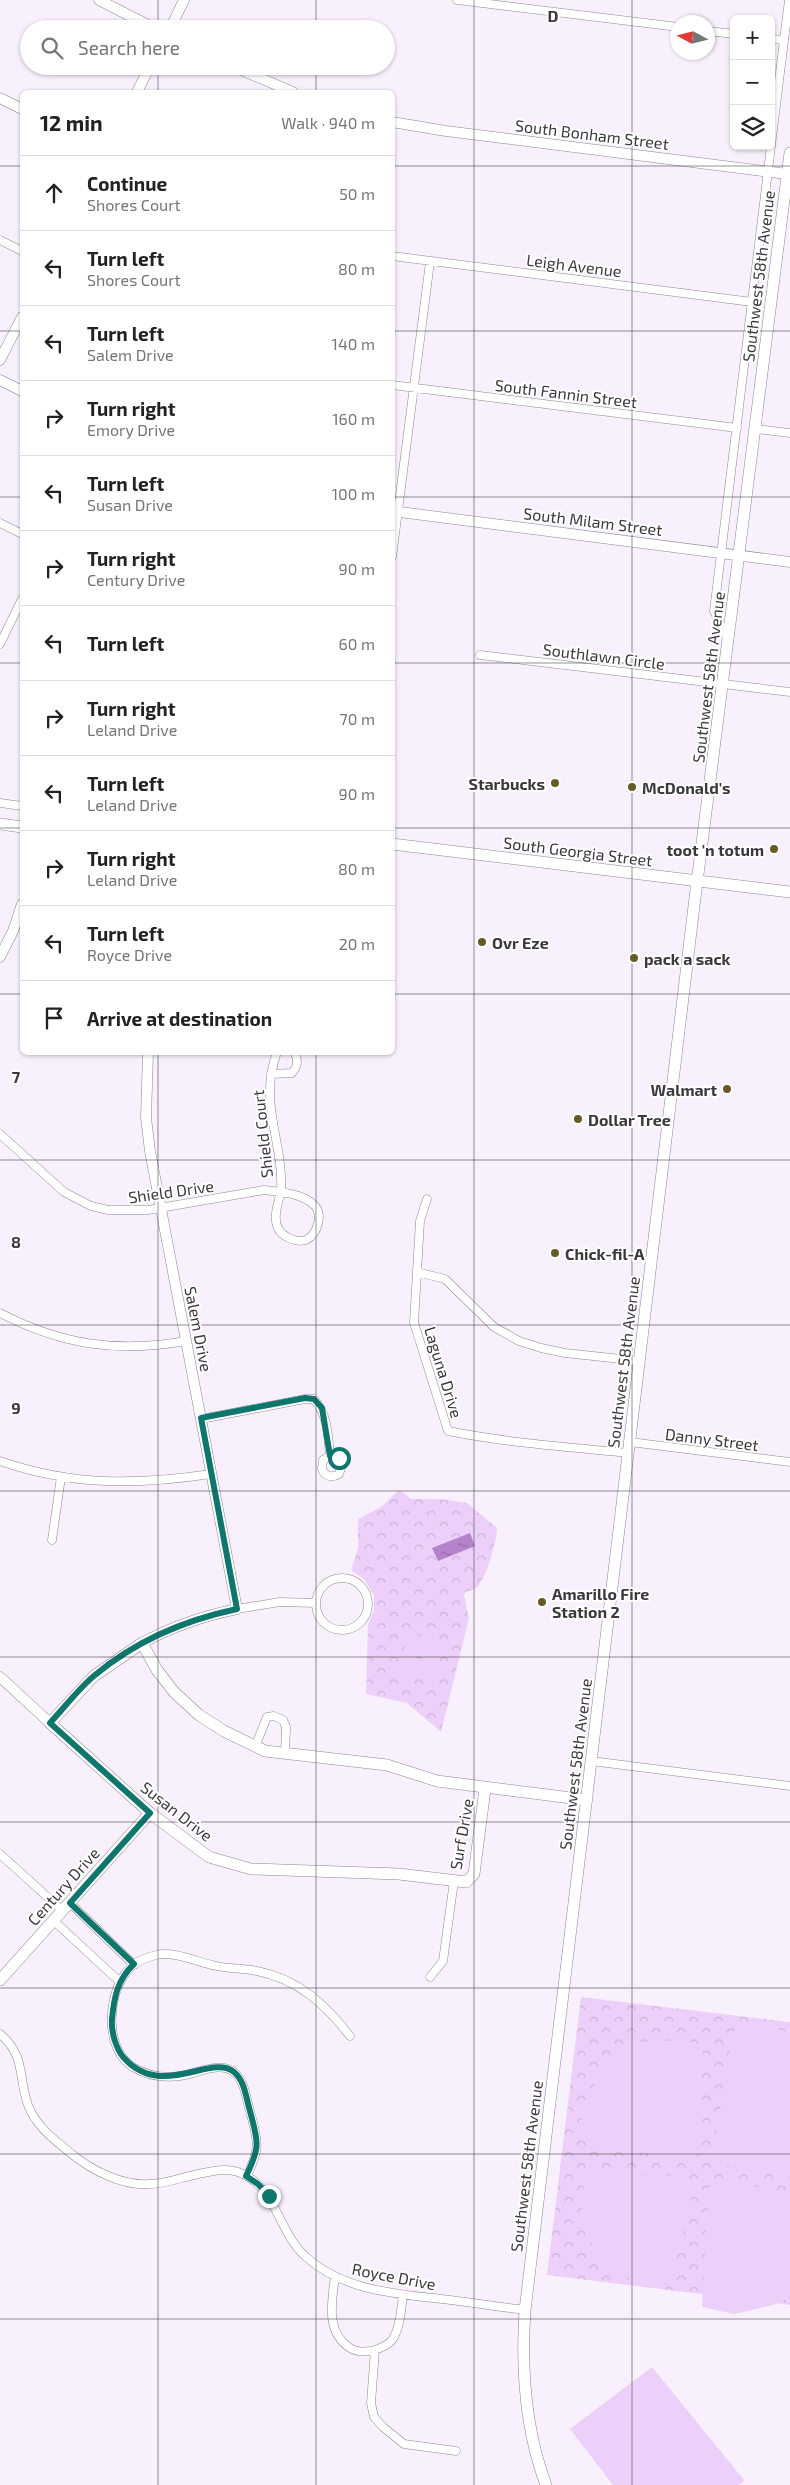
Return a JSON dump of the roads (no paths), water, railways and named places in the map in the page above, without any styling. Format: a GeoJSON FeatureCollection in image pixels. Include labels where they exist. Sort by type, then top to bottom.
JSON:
{"type":"FeatureCollection","features":[{"type":"Feature","properties":{"kind":"main road","name":"Southwest 58th Avenue"},"geometry":{"type":"LineString","coordinates":[[546,2485],[531,2436],[527,2412],[522,2357],[525,2310],[697,882],[724,684],[790,153]]}},
{"type":"Feature","properties":{"kind":"main road"},"geometry":{"type":"LineString","coordinates":[[1,826],[20,827]]}},
{"type":"Feature","properties":{"kind":"main road","name":"South Georgia Street"},"geometry":{"type":"LineString","coordinates":[[395,844],[790,892]]}},
{"type":"Feature","properties":{"kind":"main road"},"geometry":{"type":"LineString","coordinates":[[50,1723],[94,1676],[142,1643],[157,1670],[174,1692],[199,1715],[224,1732],[265,1751],[387,1765],[437,1781],[587,1800]]}},
{"type":"Feature","properties":{"kind":"main road","name":"Susan Drive"},"geometry":{"type":"LineString","coordinates":[[50,1723],[150,1813],[209,1857],[251,1869],[399,1874],[466,1882]]}},
{"type":"Feature","properties":{"kind":"main road","name":"Surf Drive"},"geometry":{"type":"LineString","coordinates":[[466,1882],[474,1874],[485,1788]]}},
{"type":"Feature","properties":{"kind":"main road","name":"Century Drive"},"geometry":{"type":"LineString","coordinates":[[0,1980],[150,1813]]}},
{"type":"Feature","properties":{"kind":"street"},"geometry":{"type":"LineString","coordinates":[[99,0],[138,20]]}},
{"type":"Feature","properties":{"kind":"street"},"geometry":{"type":"LineString","coordinates":[[174,20],[184,0]]}},
{"type":"Feature","properties":{"kind":"street"},"geometry":{"type":"LineString","coordinates":[[457,0],[670,26]]}},
{"type":"Feature","properties":{"kind":"street"},"geometry":{"type":"LineString","coordinates":[[775,113],[789,0]]}},
{"type":"Feature","properties":{"kind":"street"},"geometry":{"type":"LineString","coordinates":[[715,32],[730,34]]}},
{"type":"Feature","properties":{"kind":"street"},"geometry":{"type":"LineString","coordinates":[[775,39],[784,40]]}},
{"type":"Feature","properties":{"kind":"street"},"geometry":{"type":"LineString","coordinates":[[138,90],[146,75]]}},
{"type":"Feature","properties":{"kind":"street"},"geometry":{"type":"LineString","coordinates":[[253,75],[289,90]]}},
{"type":"Feature","properties":{"kind":"street"},"geometry":{"type":"LineString","coordinates":[[0,98],[20,108]]}},
{"type":"Feature","properties":{"kind":"street","name":"South Bonham Street"},"geometry":{"type":"LineString","coordinates":[[395,122],[446,131],[787,174]]}},
{"type":"Feature","properties":{"kind":"street"},"geometry":{"type":"LineString","coordinates":[[729,642],[714,611],[771,150]]}},
{"type":"Feature","properties":{"kind":"street"},"geometry":{"type":"LineString","coordinates":[[0,240],[20,250]]}},
{"type":"Feature","properties":{"kind":"street","name":"Leigh Avenue"},"geometry":{"type":"LineString","coordinates":[[395,256],[752,302]]}},
{"type":"Feature","properties":{"kind":"street"},"geometry":{"type":"LineString","coordinates":[[395,512],[414,389],[430,262]]}},
{"type":"Feature","properties":{"kind":"street"},"geometry":{"type":"LineString","coordinates":[[0,360],[20,321]]}},
{"type":"Feature","properties":{"kind":"street"},"geometry":{"type":"LineString","coordinates":[[0,380],[20,391]]}},
{"type":"Feature","properties":{"kind":"street","name":"South Fannin Street"},"geometry":{"type":"LineString","coordinates":[[395,386],[736,428]]}},
{"type":"Feature","properties":{"kind":"street"},"geometry":{"type":"LineString","coordinates":[[756,429],[790,433]]}},
{"type":"Feature","properties":{"kind":"street","name":"South Milam Street"},"geometry":{"type":"LineString","coordinates":[[395,512],[790,562]]}},
{"type":"Feature","properties":{"kind":"street"},"geometry":{"type":"LineString","coordinates":[[0,523],[20,533]]}},
{"type":"Feature","properties":{"kind":"street"},"geometry":{"type":"LineString","coordinates":[[0,644],[20,603]]}},
{"type":"Feature","properties":{"kind":"street","name":"Southlawn Circle"},"geometry":{"type":"LineString","coordinates":[[480,655],[790,692]]}},
{"type":"Feature","properties":{"kind":"street"},"geometry":{"type":"LineString","coordinates":[[0,803],[20,806]]}},
{"type":"Feature","properties":{"kind":"street"},"geometry":{"type":"LineString","coordinates":[[0,957],[20,910]]}},
{"type":"Feature","properties":{"kind":"street","name":"Salem Drive"},"geometry":{"type":"LineString","coordinates":[[148,1055],[146,1118],[160,1208],[237,1609]]}},
{"type":"Feature","properties":{"kind":"street","name":"Shield Court"},"geometry":{"type":"LineString","coordinates":[[276,1055],[268,1096],[282,1173],[281,1192],[275,1220],[281,1234],[292,1240],[305,1240],[314,1233],[319,1224],[318,1212],[314,1204],[297,1195],[281,1192]]}},
{"type":"Feature","properties":{"kind":"street","name":"Shield Court"},"geometry":{"type":"LineString","coordinates":[[271,1074],[292,1073],[297,1068],[298,1058],[296,1055]]}},
{"type":"Feature","properties":{"kind":"street","name":"Shield Drive"},"geometry":{"type":"LineString","coordinates":[[0,1134],[64,1192],[76,1200],[108,1210],[127,1212],[264,1190],[281,1192]]}},
{"type":"Feature","properties":{"kind":"street","name":"Laguna Drive"},"geometry":{"type":"LineString","coordinates":[[427,1199],[420,1221],[414,1323],[448,1431],[493,1440],[545,1446],[629,1448]]}},
{"type":"Feature","properties":{"kind":"street"},"geometry":{"type":"LineString","coordinates":[[417,1272],[445,1279],[494,1327],[519,1341],[565,1352],[640,1360]]}},
{"type":"Feature","properties":{"kind":"street"},"geometry":{"type":"LineString","coordinates":[[0,1314],[26,1326],[80,1343],[138,1347],[186,1340]]}},
{"type":"Feature","properties":{"kind":"street"},"geometry":{"type":"LineString","coordinates":[[201,1418],[305,1398],[314,1399],[322,1408],[330,1456]]}},
{"type":"Feature","properties":{"kind":"street","name":"Danny Street"},"geometry":{"type":"LineString","coordinates":[[629,1448],[790,1462]]}},
{"type":"Feature","properties":{"kind":"street"},"geometry":{"type":"LineString","coordinates":[[0,1461],[28,1470],[90,1481],[163,1482],[211,1474]]}},
{"type":"Feature","properties":{"kind":"street"},"geometry":{"type":"LineString","coordinates":[[52,1540],[60,1477]]}},
{"type":"Feature","properties":{"kind":"street"},"geometry":{"type":"LineString","coordinates":[[346,1577],[357,1582],[365,1590],[368,1606],[362,1622],[347,1630],[331,1628],[320,1618],[315,1603],[318,1592],[325,1583],[335,1578],[346,1577]]}},
{"type":"Feature","properties":{"kind":"street"},"geometry":{"type":"LineString","coordinates":[[142,1643],[164,1630],[204,1616],[280,1602],[315,1603]]}},
{"type":"Feature","properties":{"kind":"street","name":"Susan Drive"},"geometry":{"type":"LineString","coordinates":[[0,1677],[50,1723]]}},
{"type":"Feature","properties":{"kind":"street"},"geometry":{"type":"LineString","coordinates":[[255,1747],[267,1717],[274,1716],[283,1720],[286,1727],[284,1754]]}},
{"type":"Feature","properties":{"kind":"street"},"geometry":{"type":"LineString","coordinates":[[592,1761],[790,1786]]}},
{"type":"Feature","properties":{"kind":"street"},"geometry":{"type":"LineString","coordinates":[[0,1854],[67,1907],[134,1964]]}},
{"type":"Feature","properties":{"kind":"street","name":"Surf Drive"},"geometry":{"type":"LineString","coordinates":[[430,1977],[443,1961],[454,1881]]}},
{"type":"Feature","properties":{"kind":"street"},"geometry":{"type":"LineString","coordinates":[[54,1921],[120,1982]]}},
{"type":"Feature","properties":{"kind":"street"},"geometry":{"type":"LineString","coordinates":[[246,2176],[257,2154],[258,2141],[242,2083],[234,2072],[224,2068],[164,2077],[149,2075],[131,2067],[120,2055],[114,2039],[112,2022],[120,1982],[134,1964],[146,1957],[160,1954],[215,1966],[256,1970],[278,1976],[315,1996],[350,2036]]}},
{"type":"Feature","properties":{"kind":"street","name":"Royce Drive"},"geometry":{"type":"LineString","coordinates":[[0,2034],[9,2042],[19,2058],[28,2104],[36,2120],[43,2130],[94,2170],[114,2178],[149,2184],[225,2170],[246,2176],[258,2184],[269,2196],[292,2242],[305,2256],[347,2282],[403,2295],[525,2310]]}},
{"type":"Feature","properties":{"kind":"street"},"geometry":{"type":"LineString","coordinates":[[336,2276],[332,2300],[332,2324],[343,2343],[355,2351],[374,2350],[393,2339],[399,2326],[403,2295]]}},
{"type":"Feature","properties":{"kind":"street"},"geometry":{"type":"LineString","coordinates":[[374,2350],[371,2403],[374,2417],[382,2428],[404,2444],[456,2451]]}},
{"type":"Feature","properties":{"kind":"water"},"geometry":{"type":"Polygon","coordinates":[[[470,1533],[475,1546],[438,1561],[432,1548],[470,1533]]]}},
{"type":"Feature","properties":{"kind":"place","name":"Starbucks"},"geometry":{"type":"Point","coordinates":[555,783]}},
{"type":"Feature","properties":{"kind":"place","name":"McDonald's"},"geometry":{"type":"Point","coordinates":[632,787]}},
{"type":"Feature","properties":{"kind":"place","name":"toot 'n totum"},"geometry":{"type":"Point","coordinates":[774,849]}},
{"type":"Feature","properties":{"kind":"place","name":"Ovr Eze"},"geometry":{"type":"Point","coordinates":[482,942]}},
{"type":"Feature","properties":{"kind":"place","name":"pack a sack"},"geometry":{"type":"Point","coordinates":[634,958]}},
{"type":"Feature","properties":{"kind":"place","name":"Walmart"},"geometry":{"type":"Point","coordinates":[727,1089]}},
{"type":"Feature","properties":{"kind":"place","name":"Dollar Tree"},"geometry":{"type":"Point","coordinates":[578,1119]}},
{"type":"Feature","properties":{"kind":"place","name":"Chick-fil-A"},"geometry":{"type":"Point","coordinates":[555,1253]}},
{"type":"Feature","properties":{"kind":"place","name":"Amarillo Fire Station 2"},"geometry":{"type":"Point","coordinates":[542,1602]}}]}
